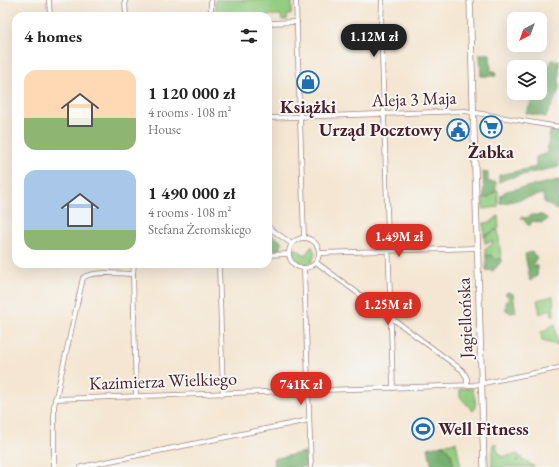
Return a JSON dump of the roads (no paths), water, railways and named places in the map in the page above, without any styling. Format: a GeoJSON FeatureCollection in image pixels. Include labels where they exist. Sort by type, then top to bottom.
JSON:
{"type":"FeatureCollection","features":[{"type":"Feature","properties":{"kind":"street"},"geometry":{"type":"LineString","coordinates":[[49,0],[50,12]]}},
{"type":"Feature","properties":{"kind":"street"},"geometry":{"type":"LineString","coordinates":[[125,0],[126,12]]}},
{"type":"Feature","properties":{"kind":"street"},"geometry":{"type":"LineString","coordinates":[[211,0],[211,12]]}},
{"type":"Feature","properties":{"kind":"street"},"geometry":{"type":"LineString","coordinates":[[296,0],[304,238]]}},
{"type":"Feature","properties":{"kind":"street"},"geometry":{"type":"LineString","coordinates":[[382,0],[381,24],[393,388]]}},
{"type":"Feature","properties":{"kind":"street","name":"Jagiellońska"},"geometry":{"type":"LineString","coordinates":[[470,0],[472,112],[484,467]]}},
{"type":"Feature","properties":{"kind":"street"},"geometry":{"type":"LineString","coordinates":[[272,23],[297,22]]}},
{"type":"Feature","properties":{"kind":"street","name":"Aleja 3 Maja"},"geometry":{"type":"LineString","coordinates":[[272,118],[472,112],[559,127]]}},
{"type":"Feature","properties":{"kind":"street"},"geometry":{"type":"LineString","coordinates":[[272,230],[292,244]]}},
{"type":"Feature","properties":{"kind":"street"},"geometry":{"type":"LineString","coordinates":[[304,238],[313,241],[319,248],[320,253],[317,263],[304,269],[292,263],[288,254],[292,244],[299,239],[304,238]]}},
{"type":"Feature","properties":{"kind":"street"},"geometry":{"type":"LineString","coordinates":[[320,253],[477,248]]}},
{"type":"Feature","properties":{"kind":"street"},"geometry":{"type":"LineString","coordinates":[[272,255],[288,254]]}},
{"type":"Feature","properties":{"kind":"street"},"geometry":{"type":"LineString","coordinates":[[317,263],[462,370],[467,378],[467,386]]}},
{"type":"Feature","properties":{"kind":"street"},"geometry":{"type":"LineString","coordinates":[[133,268],[132,274],[136,396]]}},
{"type":"Feature","properties":{"kind":"street"},"geometry":{"type":"LineString","coordinates":[[219,268],[223,394]]}},
{"type":"Feature","properties":{"kind":"street"},"geometry":{"type":"LineString","coordinates":[[304,269],[311,467]]}},
{"type":"Feature","properties":{"kind":"street"},"geometry":{"type":"LineString","coordinates":[[54,467],[55,399],[83,278],[86,275],[93,274],[132,274]]}},
{"type":"Feature","properties":{"kind":"street","name":"Kazimierza Wielkiego"},"geometry":{"type":"LineString","coordinates":[[55,399],[467,386],[559,368]]}},
{"type":"Feature","properties":{"kind":"street"},"geometry":{"type":"LineString","coordinates":[[81,467],[309,420]]}},
{"type":"Feature","properties":{"kind":"place","name":"Książki"},"geometry":{"type":"Point","coordinates":[308,82]}},
{"type":"Feature","properties":{"kind":"place","name":"Żabka"},"geometry":{"type":"Point","coordinates":[491,127]}},
{"type":"Feature","properties":{"kind":"place","name":"Urząd Pocztowy"},"geometry":{"type":"Point","coordinates":[458,130]}},
{"type":"Feature","properties":{"kind":"place","name":"Well Fitness"},"geometry":{"type":"Point","coordinates":[423,429]}}]}
